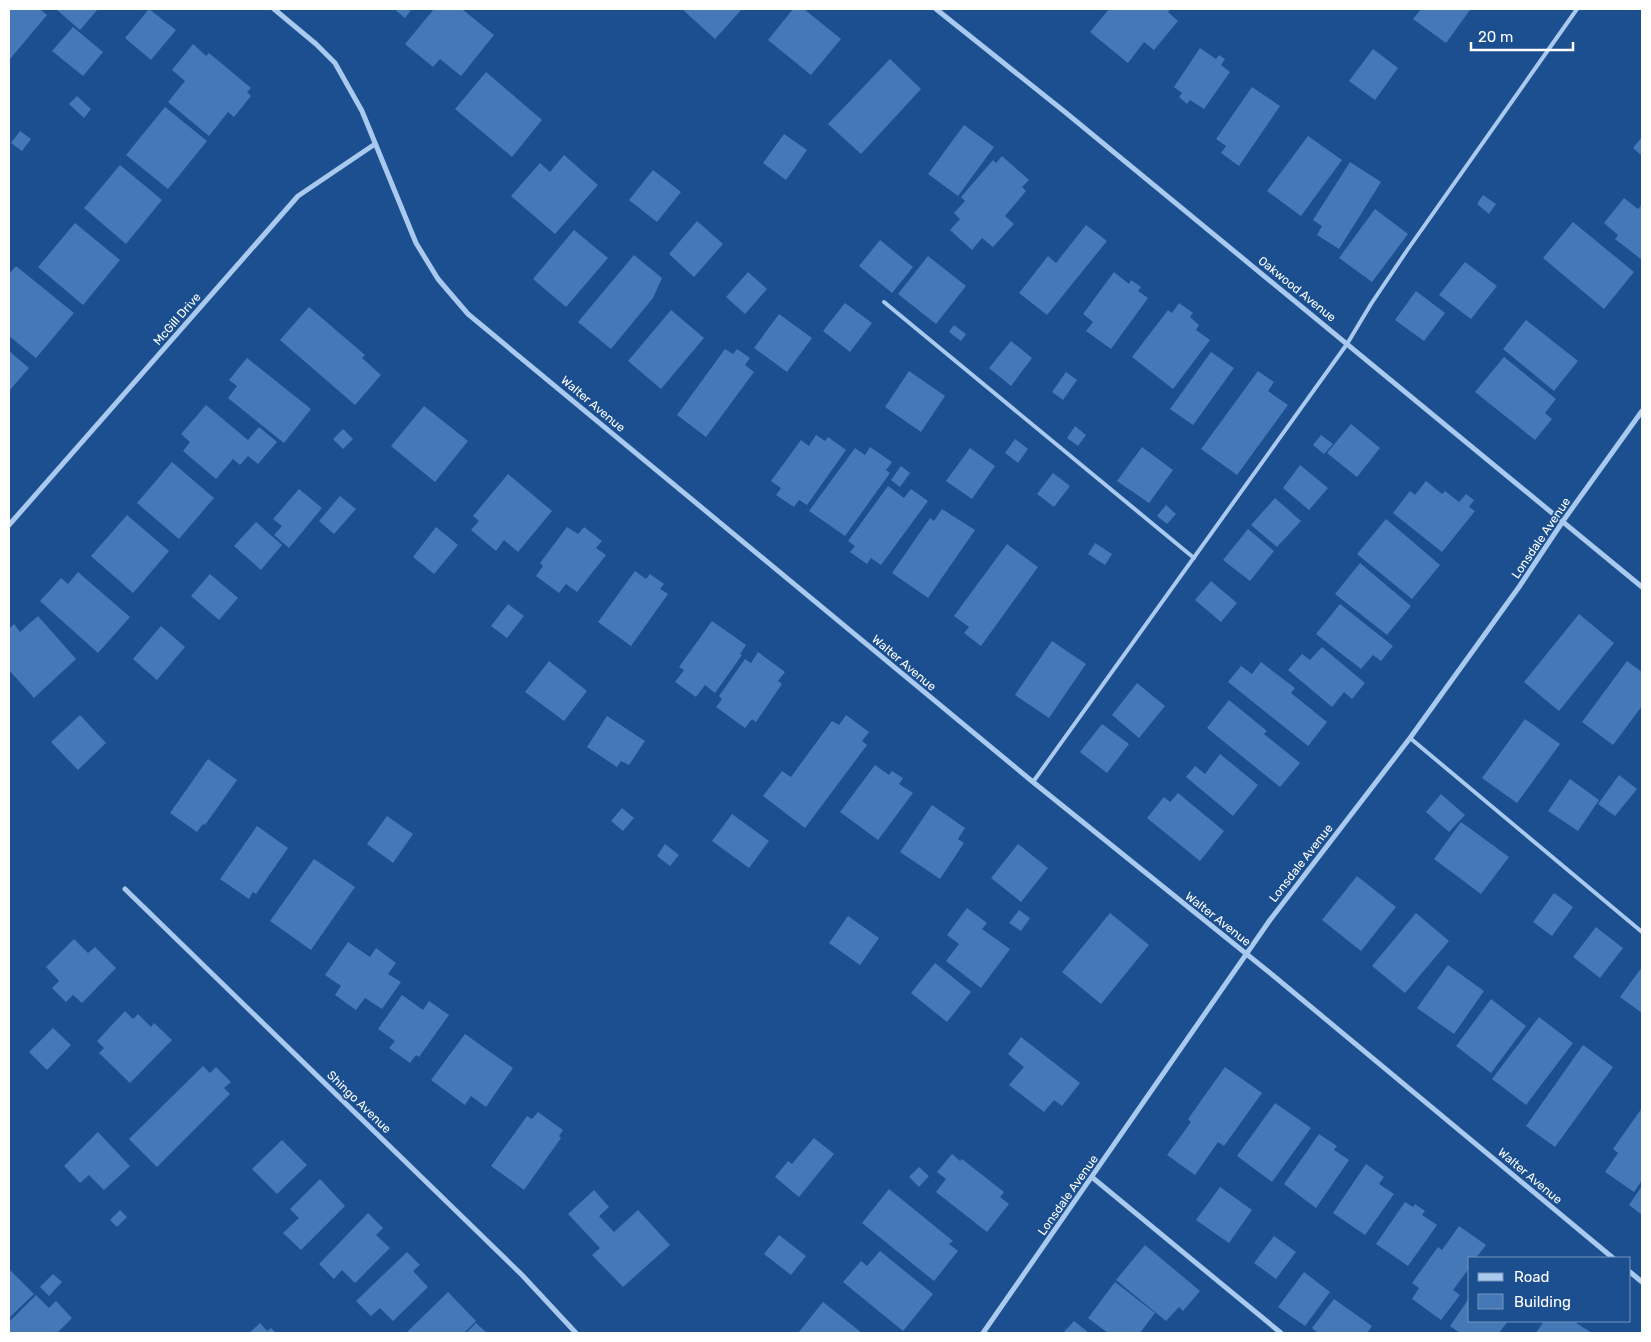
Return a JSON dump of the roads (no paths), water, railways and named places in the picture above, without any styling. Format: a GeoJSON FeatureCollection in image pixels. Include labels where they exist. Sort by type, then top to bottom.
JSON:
{"type":"FeatureCollection","features":[{"type":"Feature","properties":{"kind":"street","name":"Walter Avenue"},"geometry":{"type":"LineString","coordinates":[[274,9],[316,44],[335,63],[362,111],[416,244],[438,278],[468,314],[1033,782],[1246,954],[1612,1257]]}},
{"type":"Feature","properties":{"kind":"street","name":"Oakwood Avenue"},"geometry":{"type":"LineString","coordinates":[[936,9],[1058,106],[1642,587]]}},
{"type":"Feature","properties":{"kind":"street","name":"McGill Drive"},"geometry":{"type":"LineString","coordinates":[[9,525],[298,196],[376,144]]}},
{"type":"Feature","properties":{"kind":"street","name":"Lonsdale Avenue"},"geometry":{"type":"LineString","coordinates":[[983,1333],[1093,1178],[1270,920],[1410,738],[1519,587],[1642,411]]}},
{"type":"Feature","properties":{"kind":"street","name":"Shingo Avenue"},"geometry":{"type":"LineString","coordinates":[[125,889],[522,1275],[576,1333]]}},
{"type":"Feature","properties":{"kind":"street"},"geometry":{"type":"LineString","coordinates":[[1093,1178],[1281,1333]]}},
{"type":"Feature","properties":{"kind":"street"},"geometry":{"type":"LineString","coordinates":[[1631,1273],[1642,1282]]}},
{"type":"Feature","properties":{"kind":"lane"},"geometry":{"type":"LineString","coordinates":[[1033,782],[1347,344],[1403,257],[1577,9]]}},
{"type":"Feature","properties":{"kind":"lane"},"geometry":{"type":"LineString","coordinates":[[884,302],[1194,558]]}},
{"type":"Feature","properties":{"kind":"lane"},"geometry":{"type":"LineString","coordinates":[[1410,738],[1642,932]]}}]}
